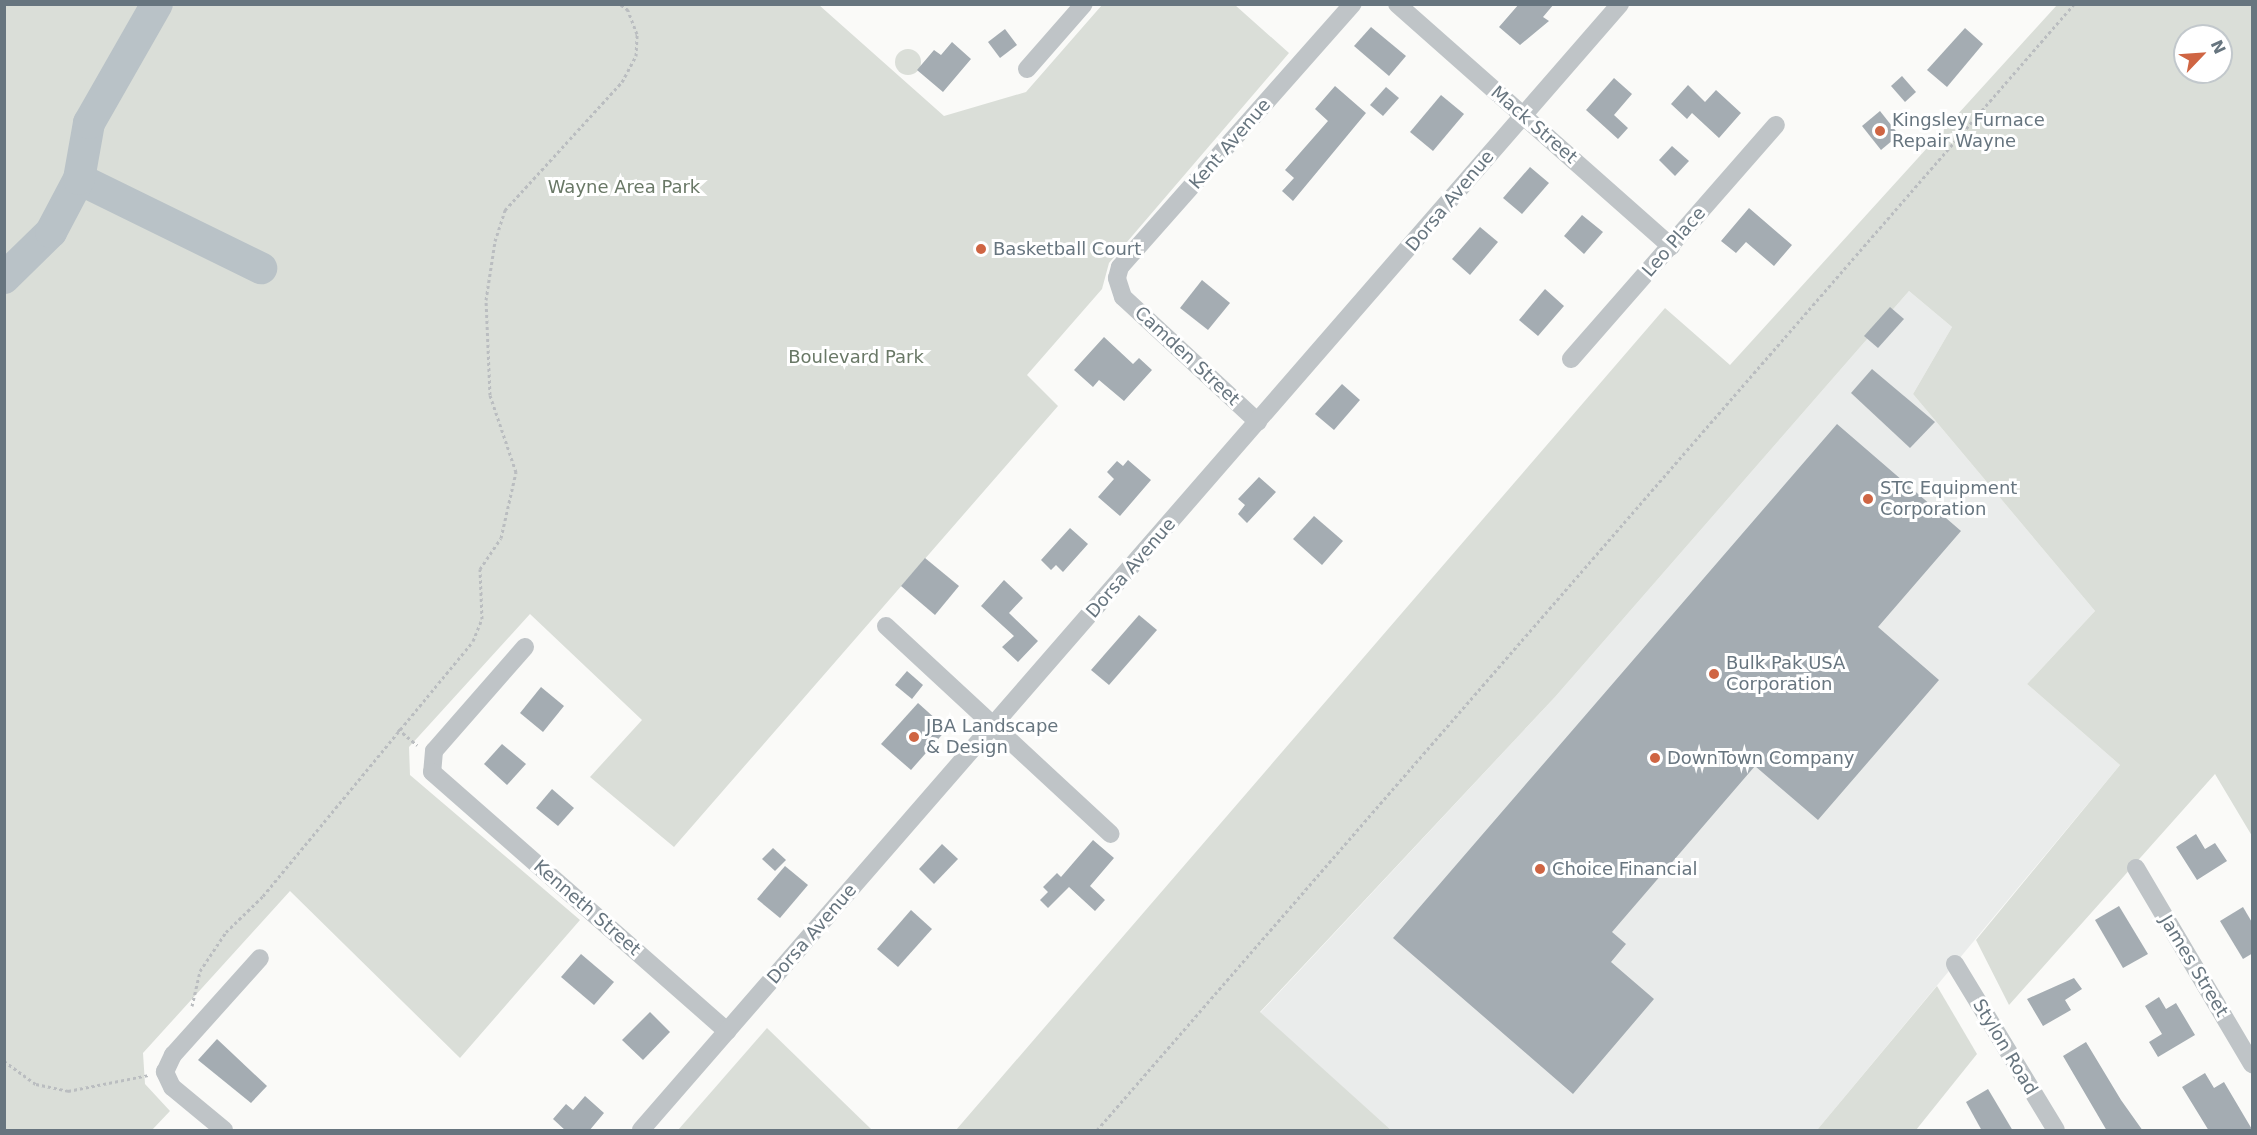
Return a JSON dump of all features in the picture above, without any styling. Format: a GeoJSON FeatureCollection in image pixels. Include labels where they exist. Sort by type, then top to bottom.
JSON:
{"type":"FeatureCollection","features":[{"type":"Feature","properties":{"kind":"street"},"geometry":{"type":"LineString","coordinates":[[1027,69],[1084,4]]}},
{"type":"Feature","properties":{"kind":"street","name":"Kent Avenue"},"geometry":{"type":"LineString","coordinates":[[1118,288],[1120,267],[1353,4]]}},
{"type":"Feature","properties":{"kind":"street","name":"Mack Street"},"geometry":{"type":"LineString","coordinates":[[1397,4],[1671,246]]}},
{"type":"Feature","properties":{"kind":"street","name":"Dorsa Avenue"},"geometry":{"type":"LineString","coordinates":[[641,1131],[1258,422],[1522,114],[1620,4]]}},
{"type":"Feature","properties":{"kind":"street","name":"Leo Place"},"geometry":{"type":"LineString","coordinates":[[1572,359],[1776,125]]}},
{"type":"Feature","properties":{"kind":"street","name":"Camden Street"},"geometry":{"type":"LineString","coordinates":[[1118,288],[1258,422]]}},
{"type":"Feature","properties":{"kind":"street"},"geometry":{"type":"LineString","coordinates":[[885,626],[1111,834]]}},
{"type":"Feature","properties":{"kind":"street"},"geometry":{"type":"LineString","coordinates":[[431,756],[525,647]]}},
{"type":"Feature","properties":{"kind":"street","name":"Kenneth Street"},"geometry":{"type":"LineString","coordinates":[[431,756],[432,772],[727,1031]]}},
{"type":"Feature","properties":{"kind":"street","name":"James Street"},"geometry":{"type":"LineString","coordinates":[[2136,868],[2253,1064]]}},
{"type":"Feature","properties":{"kind":"street"},"geometry":{"type":"LineString","coordinates":[[224,1131],[172,1087],[165,1072],[197,1028],[260,958]]}},
{"type":"Feature","properties":{"kind":"street","name":"Stylon Road"},"geometry":{"type":"LineString","coordinates":[[1955,964],[2056,1131]]}},
{"type":"Feature","properties":{"kind":"path"},"geometry":{"type":"LineString","coordinates":[[197,1028],[191,1012],[200,971],[226,932],[263,896],[398,729],[473,641],[482,620],[480,569],[501,538],[516,472],[490,395],[486,300],[505,210],[622,82],[636,56],[637,34],[628,10],[620,4]]}},
{"type":"Feature","properties":{"kind":"path"},"geometry":{"type":"LineString","coordinates":[[1097,1131],[2074,4]]}},
{"type":"Feature","properties":{"kind":"path"},"geometry":{"type":"LineString","coordinates":[[398,729],[431,756]]}},
{"type":"Feature","properties":{"kind":"path"},"geometry":{"type":"LineString","coordinates":[[4,1061],[36,1084],[68,1091],[165,1072]]}},
{"type":"Feature","properties":{"kind":"shaded area"},"geometry":{"type":"Polygon","coordinates":[[[1909,291],[1952,327],[1913,394],[2095,611],[2027,684],[2120,765],[1817,1130],[1391,1130],[1260,1013],[1555,697],[1909,291]]]}},
{"type":"Feature","properties":{"kind":"green space"},"geometry":{"type":"Polygon","coordinates":[[[5,5],[819,5],[944,116],[1026,92],[1102,5],[1235,5],[1289,53],[1109,263],[1102,289],[1027,375],[1058,406],[674,847],[590,777],[642,720],[530,614],[409,747],[410,775],[580,920],[460,1058],[290,891],[143,1053],[145,1084],[170,1111],[152,1130],[5,1130],[5,5]]]}},
{"type":"Feature","properties":{"kind":"green space"},"geometry":{"type":"Polygon","coordinates":[[[2057,5],[2252,5],[2252,836],[2215,774],[2009,1005],[1976,940],[2120,765],[2027,684],[2095,611],[1913,394],[1952,327],[1909,291],[1555,697],[1260,1012],[1391,1130],[956,1130],[1665,308],[1730,365],[2057,5]]]}},
{"type":"Feature","properties":{"kind":"green space"},"geometry":{"type":"Polygon","coordinates":[[[908,49],[917,53],[921,62],[917,71],[908,75],[899,71],[895,62],[899,53],[908,49]]]}},
{"type":"Feature","properties":{"kind":"green space"},"geometry":{"type":"Polygon","coordinates":[[[1937,986],[1977,1054],[1916,1130],[1817,1130],[1937,986]]]}},
{"type":"Feature","properties":{"kind":"green space"},"geometry":{"type":"Polygon","coordinates":[[[767,1028],[872,1130],[678,1130],[767,1028]]]}},
{"type":"Feature","properties":{"kind":"building"},"geometry":{"type":"Polygon","coordinates":[[[1519,4],[1554,4],[1543,17],[1549,21],[1520,45],[1499,27],[1519,4]]]}},
{"type":"Feature","properties":{"kind":"building"},"geometry":{"type":"Polygon","coordinates":[[[1371,27],[1406,56],[1389,76],[1354,46],[1371,27]]]}},
{"type":"Feature","properties":{"kind":"building"},"geometry":{"type":"Polygon","coordinates":[[[1965,28],[1983,44],[1947,87],[1927,70],[1965,28]]]}},
{"type":"Feature","properties":{"kind":"building"},"geometry":{"type":"Polygon","coordinates":[[[1005,29],[1017,45],[1000,58],[988,42],[1005,29]]]}},
{"type":"Feature","properties":{"kind":"building"},"geometry":{"type":"Polygon","coordinates":[[[952,42],[971,59],[943,92],[917,70],[934,50],[941,55],[952,42]]]}},
{"type":"Feature","properties":{"kind":"building"},"geometry":{"type":"Polygon","coordinates":[[[1902,76],[1916,92],[1905,102],[1891,86],[1902,76]]]}},
{"type":"Feature","properties":{"kind":"building"},"geometry":{"type":"Polygon","coordinates":[[[1614,78],[1632,94],[1614,115],[1628,128],[1618,139],[1586,110],[1614,78]]]}},
{"type":"Feature","properties":{"kind":"building"},"geometry":{"type":"Polygon","coordinates":[[[1688,85],[1705,102],[1716,90],[1741,113],[1719,138],[1692,113],[1687,119],[1671,104],[1688,85]]]}},
{"type":"Feature","properties":{"kind":"building"},"geometry":{"type":"Polygon","coordinates":[[[1335,86],[1366,113],[1293,201],[1282,191],[1294,178],[1285,170],[1328,121],[1315,109],[1335,86]]]}},
{"type":"Feature","properties":{"kind":"building"},"geometry":{"type":"Polygon","coordinates":[[[1386,87],[1399,98],[1383,116],[1370,105],[1386,87]]]}},
{"type":"Feature","properties":{"kind":"building"},"geometry":{"type":"Polygon","coordinates":[[[1441,95],[1464,114],[1433,151],[1410,132],[1441,95]]]}},
{"type":"Feature","properties":{"kind":"building","name":"Kingsley Furnace Repair Wayne"},"geometry":{"type":"Polygon","coordinates":[[[1880,111],[1899,135],[1881,150],[1862,126],[1880,111]]]}},
{"type":"Feature","properties":{"kind":"building"},"geometry":{"type":"Polygon","coordinates":[[[1672,146],[1689,161],[1675,176],[1659,160],[1672,146]]]}},
{"type":"Feature","properties":{"kind":"building"},"geometry":{"type":"Polygon","coordinates":[[[1530,167],[1549,183],[1522,214],[1503,198],[1530,167]]]}},
{"type":"Feature","properties":{"kind":"building"},"geometry":{"type":"Polygon","coordinates":[[[1749,208],[1792,245],[1774,266],[1746,242],[1736,253],[1721,241],[1749,208]]]}},
{"type":"Feature","properties":{"kind":"building"},"geometry":{"type":"Polygon","coordinates":[[[1582,215],[1603,232],[1584,254],[1564,236],[1582,215]]]}},
{"type":"Feature","properties":{"kind":"building"},"geometry":{"type":"Polygon","coordinates":[[[1480,227],[1498,242],[1470,275],[1452,259],[1480,227]]]}},
{"type":"Feature","properties":{"kind":"building"},"geometry":{"type":"Polygon","coordinates":[[[1202,280],[1230,303],[1208,330],[1180,308],[1202,280]]]}},
{"type":"Feature","properties":{"kind":"building"},"geometry":{"type":"Polygon","coordinates":[[[1545,289],[1564,306],[1538,336],[1519,320],[1545,289]]]}},
{"type":"Feature","properties":{"kind":"building"},"geometry":{"type":"Polygon","coordinates":[[[1890,307],[1904,319],[1878,348],[1864,336],[1890,307]]]}},
{"type":"Feature","properties":{"kind":"building"},"geometry":{"type":"Polygon","coordinates":[[[1104,337],[1133,364],[1139,358],[1152,370],[1124,401],[1099,380],[1093,387],[1074,370],[1104,337]]]}},
{"type":"Feature","properties":{"kind":"building"},"geometry":{"type":"Polygon","coordinates":[[[1872,369],[1935,422],[1910,448],[1851,393],[1872,369]]]}},
{"type":"Feature","properties":{"kind":"building"},"geometry":{"type":"Polygon","coordinates":[[[1342,384],[1360,400],[1334,430],[1315,414],[1342,384]]]}},
{"type":"Feature","properties":{"kind":"building","name":"DownTown Company"},"geometry":{"type":"Polygon","coordinates":[[[1837,424],[1961,531],[1878,627],[1939,680],[1818,820],[1755,766],[1612,932],[1626,944],[1611,962],[1654,999],[1573,1094],[1393,938],[1837,424]]]}},
{"type":"Feature","properties":{"kind":"building"},"geometry":{"type":"Polygon","coordinates":[[[1128,460],[1151,480],[1120,516],[1098,497],[1114,479],[1107,472],[1117,461],[1123,466],[1128,460]]]}},
{"type":"Feature","properties":{"kind":"building"},"geometry":{"type":"Polygon","coordinates":[[[1259,477],[1276,492],[1247,523],[1238,514],[1245,505],[1238,499],[1259,477]]]}},
{"type":"Feature","properties":{"kind":"building"},"geometry":{"type":"Polygon","coordinates":[[[1314,516],[1343,541],[1322,565],[1293,539],[1314,516]]]}},
{"type":"Feature","properties":{"kind":"building"},"geometry":{"type":"Polygon","coordinates":[[[1070,528],[1088,544],[1063,572],[1056,565],[1051,570],[1041,560],[1070,528]]]}},
{"type":"Feature","properties":{"kind":"building"},"geometry":{"type":"Polygon","coordinates":[[[925,558],[959,586],[935,615],[901,586],[925,558]]]}},
{"type":"Feature","properties":{"kind":"building"},"geometry":{"type":"Polygon","coordinates":[[[1004,580],[1023,598],[1009,613],[1038,641],[1018,662],[1002,647],[1014,636],[981,606],[1004,580]]]}},
{"type":"Feature","properties":{"kind":"building"},"geometry":{"type":"Polygon","coordinates":[[[1139,615],[1157,630],[1109,685],[1091,670],[1139,615]]]}},
{"type":"Feature","properties":{"kind":"building"},"geometry":{"type":"Polygon","coordinates":[[[907,671],[923,685],[912,699],[895,685],[907,671]]]}},
{"type":"Feature","properties":{"kind":"building"},"geometry":{"type":"Polygon","coordinates":[[[541,687],[564,706],[543,732],[520,713],[541,687]]]}},
{"type":"Feature","properties":{"kind":"building","name":"JBA Landscape & Design"},"geometry":{"type":"Polygon","coordinates":[[[918,703],[947,729],[911,770],[881,744],[918,703]]]}},
{"type":"Feature","properties":{"kind":"building"},"geometry":{"type":"Polygon","coordinates":[[[502,744],[526,764],[507,785],[484,764],[502,744]]]}},
{"type":"Feature","properties":{"kind":"building"},"geometry":{"type":"Polygon","coordinates":[[[552,789],[574,808],[558,826],[536,808],[552,789]]]}},
{"type":"Feature","properties":{"kind":"building"},"geometry":{"type":"Polygon","coordinates":[[[2196,834],[2205,849],[2215,843],[2227,861],[2197,880],[2176,847],[2196,834]]]}},
{"type":"Feature","properties":{"kind":"building"},"geometry":{"type":"Polygon","coordinates":[[[1093,840],[1114,858],[1090,886],[1105,900],[1095,911],[1069,887],[1048,908],[1040,900],[1048,892],[1043,887],[1057,873],[1061,877],[1093,840]]]}},
{"type":"Feature","properties":{"kind":"building"},"geometry":{"type":"Polygon","coordinates":[[[942,844],[958,859],[934,884],[919,869],[942,844]]]}},
{"type":"Feature","properties":{"kind":"building"},"geometry":{"type":"Polygon","coordinates":[[[773,848],[786,860],[775,871],[762,859],[773,848]]]}},
{"type":"Feature","properties":{"kind":"building"},"geometry":{"type":"Polygon","coordinates":[[[785,866],[808,885],[780,918],[757,899],[785,866]]]}},
{"type":"Feature","properties":{"kind":"building"},"geometry":{"type":"Polygon","coordinates":[[[2119,906],[2148,954],[2123,968],[2095,920],[2119,906]]]}},
{"type":"Feature","properties":{"kind":"building"},"geometry":{"type":"Polygon","coordinates":[[[2243,907],[2253,924],[2253,953],[2243,959],[2220,921],[2243,907]]]}},
{"type":"Feature","properties":{"kind":"building"},"geometry":{"type":"Polygon","coordinates":[[[911,910],[932,929],[898,967],[877,949],[911,910]]]}},
{"type":"Feature","properties":{"kind":"building"},"geometry":{"type":"Polygon","coordinates":[[[581,954],[614,982],[594,1005],[561,977],[581,954]]]}},
{"type":"Feature","properties":{"kind":"building"},"geometry":{"type":"Polygon","coordinates":[[[2074,978],[2082,989],[2065,1000],[2071,1010],[2043,1026],[2027,999],[2074,978]]]}},
{"type":"Feature","properties":{"kind":"building"},"geometry":{"type":"Polygon","coordinates":[[[2159,997],[2166,1009],[2176,1003],[2195,1035],[2158,1057],[2149,1042],[2162,1034],[2145,1006],[2159,997]]]}},
{"type":"Feature","properties":{"kind":"building"},"geometry":{"type":"Polygon","coordinates":[[[650,1012],[670,1032],[643,1060],[622,1040],[650,1012]]]}},
{"type":"Feature","properties":{"kind":"building"},"geometry":{"type":"Polygon","coordinates":[[[217,1039],[267,1086],[251,1103],[198,1060],[217,1039]]]}},
{"type":"Feature","properties":{"kind":"building"},"geometry":{"type":"Polygon","coordinates":[[[2086,1042],[2121,1100],[2143,1131],[2107,1131],[2063,1056],[2086,1042]]]}},
{"type":"Feature","properties":{"kind":"building"},"geometry":{"type":"Polygon","coordinates":[[[2205,1073],[2214,1088],[2224,1082],[2253,1131],[2209,1131],[2182,1087],[2205,1073]]]}},
{"type":"Feature","properties":{"kind":"building"},"geometry":{"type":"Polygon","coordinates":[[[1988,1089],[2013,1131],[1982,1131],[1966,1102],[1988,1089]]]}},
{"type":"Feature","properties":{"kind":"building"},"geometry":{"type":"Polygon","coordinates":[[[585,1096],[604,1113],[589,1131],[566,1131],[553,1119],[566,1104],[573,1110],[585,1096]]]}},
{"type":"Feature","properties":{"kind":"waterway"},"geometry":{"type":"LineString","coordinates":[[4,278],[51,232],[79,179],[89,123],[157,4]]}},
{"type":"Feature","properties":{"kind":"waterway"},"geometry":{"type":"LineString","coordinates":[[79,179],[261,268]]}},
{"type":"Feature","properties":{"kind":"place","name":"Kingsley Furnace Repair Wayne"},"geometry":{"type":"Point","coordinates":[1880,131]}},
{"type":"Feature","properties":{"kind":"place","name":"Basketball Court"},"geometry":{"type":"Point","coordinates":[981,249]}},
{"type":"Feature","properties":{"kind":"place","name":"STC Equipment Corporation"},"geometry":{"type":"Point","coordinates":[1868,499]}},
{"type":"Feature","properties":{"kind":"place","name":"Bulk Pak USA Corporation"},"geometry":{"type":"Point","coordinates":[1714,674]}},
{"type":"Feature","properties":{"kind":"place","name":"JBA Landscape & Design"},"geometry":{"type":"Point","coordinates":[914,737]}},
{"type":"Feature","properties":{"kind":"place","name":"DownTown Company"},"geometry":{"type":"Point","coordinates":[1655,758]}},
{"type":"Feature","properties":{"kind":"place","name":"Choice Financial"},"geometry":{"type":"Point","coordinates":[1540,869]}},
{"type":"Feature","properties":{"kind":"park label","name":"Wayne Area Park"},"geometry":{"type":"Point","coordinates":[624,187]}},
{"type":"Feature","properties":{"kind":"park label","name":"Boulevard Park"},"geometry":{"type":"Point","coordinates":[856,357]}}]}
